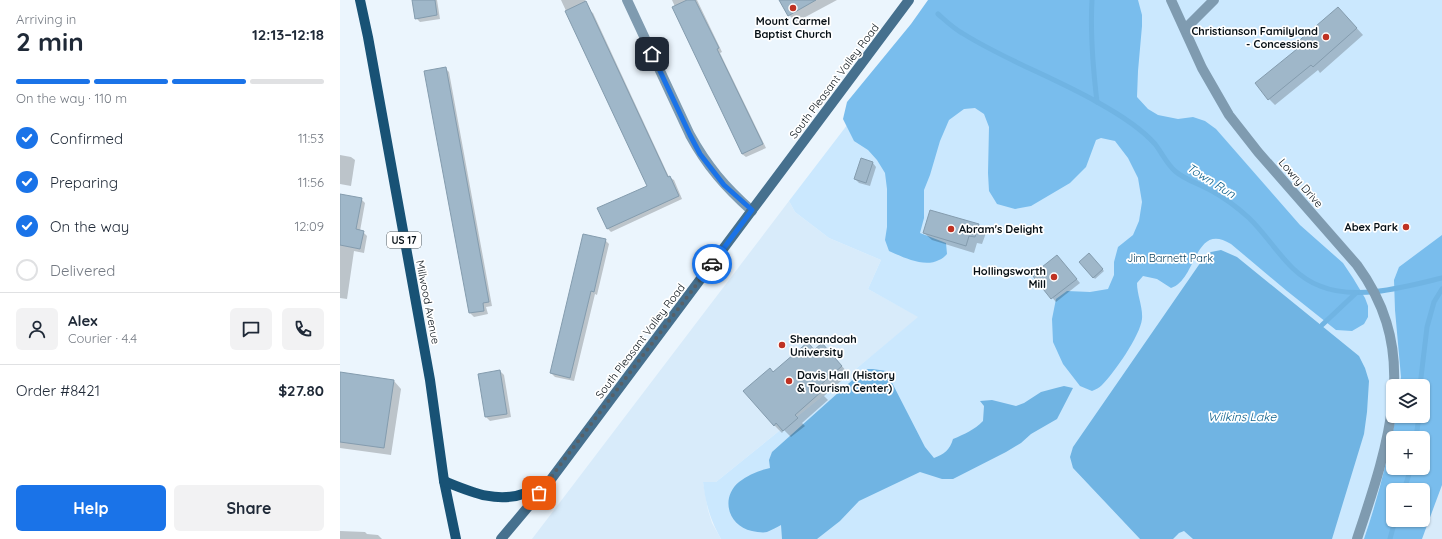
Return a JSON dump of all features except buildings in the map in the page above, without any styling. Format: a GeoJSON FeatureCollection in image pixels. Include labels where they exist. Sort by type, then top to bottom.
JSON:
{"type":"FeatureCollection","features":[{"type":"Feature","properties":{"kind":"main road","name":"Millwood Avenue"},"geometry":{"type":"LineString","coordinates":[[360,0],[428,368],[444,481],[456,539]]}},
{"type":"Feature","properties":{"kind":"main road","name":"South Pleasant Valley Road"},"geometry":{"type":"LineString","coordinates":[[501,539],[549,482],[909,0]]}},
{"type":"Feature","properties":{"kind":"main road"},"geometry":{"type":"LineString","coordinates":[[444,481],[478,494],[489,497],[506,498],[528,493],[549,482]]}},
{"type":"Feature","properties":{"kind":"street"},"geometry":{"type":"LineString","coordinates":[[627,0],[700,154],[724,185],[752,210]]}},
{"type":"Feature","properties":{"kind":"street","name":"Lowry Drive"},"geometry":{"type":"LineString","coordinates":[[1171,0],[1186,30],[1202,68],[1229,115],[1258,152],[1366,277],[1385,316],[1390,333],[1394,354],[1394,379]]}},
{"type":"Feature","properties":{"kind":"street"},"geometry":{"type":"LineString","coordinates":[[1186,30],[1214,0]]}},
{"type":"Feature","properties":{"kind":"street"},"geometry":{"type":"LineString","coordinates":[[1357,539],[1388,435],[1390,423]]}},
{"type":"Feature","properties":{"kind":"shaded area","name":"Shenandoah University"},"geometry":{"type":"Polygon","coordinates":[[[789,201],[795,212],[829,238],[881,260],[868,289],[919,317],[716,482],[703,482],[712,523],[721,539],[532,539],[789,201]]]}},
{"type":"Feature","properties":{"kind":"shaded area"},"geometry":{"type":"Polygon","coordinates":[[[1442,459],[1442,539],[1418,539],[1422,527],[1430,527],[1430,499],[1442,459]]]}},
{"type":"Feature","properties":{"kind":"green space"},"geometry":{"type":"Polygon","coordinates":[[[928,0],[1138,0],[1142,15],[1142,26],[1137,97],[1148,109],[1158,115],[1178,119],[1193,117],[1205,121],[1216,129],[1300,225],[1343,263],[1365,298],[1368,306],[1368,317],[1364,324],[1352,331],[1336,330],[1231,244],[1219,239],[1210,240],[1197,254],[1180,283],[1171,288],[1157,279],[1143,276],[1137,283],[1142,310],[1142,319],[1137,335],[1132,344],[1113,372],[1101,386],[1092,391],[1080,386],[1063,364],[1053,342],[1052,319],[1056,299],[1067,291],[1090,292],[1108,289],[1114,275],[1114,262],[1118,247],[1133,235],[1139,221],[1142,202],[1138,178],[1128,158],[1115,141],[1101,138],[1096,140],[1086,167],[1070,183],[1031,206],[1015,209],[997,204],[989,191],[989,127],[984,114],[975,108],[964,109],[949,120],[940,141],[924,190],[924,218],[920,233],[946,243],[947,254],[940,260],[927,263],[914,261],[889,251],[885,240],[887,227],[887,189],[885,173],[877,160],[868,150],[854,141],[843,119],[847,102],[911,24],[928,0]]]}},
{"type":"Feature","properties":{"kind":"green space","name":"Jim Barnett Park"},"geometry":{"type":"Polygon","coordinates":[[[940,0],[1442,0],[1442,459],[1430,499],[1430,483],[1386,483],[1386,527],[1422,527],[1418,539],[721,539],[709,512],[703,482],[716,482],[918,317],[868,289],[881,260],[829,238],[795,212],[789,201],[906,48],[940,0]]]}},
{"type":"Feature","properties":{"kind":"green space"},"geometry":{"type":"Polygon","coordinates":[[[1442,235],[1442,485],[1430,517],[1430,483],[1386,483],[1386,527],[1426,527],[1422,539],[1364,539],[1386,462],[1386,475],[1430,475],[1430,431],[1393,431],[1395,423],[1430,423],[1430,379],[1401,379],[1394,280],[1399,267],[1442,235]]]}},
{"type":"Feature","properties":{"kind":"water","name":"Wilkins Lake"},"geometry":{"type":"Polygon","coordinates":[[[1221,250],[1237,257],[1359,356],[1365,368],[1369,381],[1364,434],[1332,539],[1193,539],[1184,531],[1179,533],[1173,539],[1140,539],[1073,468],[1070,457],[1073,447],[1205,256],[1211,252],[1221,250]]]}},
{"type":"Feature","properties":{"kind":"water"},"geometry":{"type":"Polygon","coordinates":[[[867,369],[886,371],[925,447],[934,458],[946,451],[953,439],[969,432],[983,421],[984,406],[980,401],[992,400],[1016,406],[1024,403],[1041,392],[1064,386],[1073,388],[1057,419],[1031,434],[1021,443],[1006,452],[953,479],[942,479],[920,472],[859,501],[840,521],[817,539],[782,539],[781,525],[767,532],[762,532],[752,531],[737,523],[732,518],[728,503],[733,488],[746,477],[758,471],[770,468],[769,460],[772,452],[858,375],[867,369]]]}},
{"type":"Feature","properties":{"kind":"waterway"},"geometry":{"type":"LineString","coordinates":[[1092,0],[1092,51],[1097,102]]}},
{"type":"Feature","properties":{"kind":"waterway","name":"Town Run"},"geometry":{"type":"LineString","coordinates":[[938,14],[956,29],[978,43],[1063,84],[1105,106],[1128,121],[1155,144],[1175,171],[1183,177],[1217,194],[1245,214],[1290,265],[1309,281],[1334,290],[1365,292],[1381,291],[1442,278]]}},
{"type":"Feature","properties":{"kind":"waterway"},"geometry":{"type":"LineString","coordinates":[[1421,379],[1427,327],[1434,302],[1442,289]]}},
{"type":"Feature","properties":{"kind":"waterway"},"geometry":{"type":"LineString","coordinates":[[1322,325],[1356,293]]}},
{"type":"Feature","properties":{"kind":"waterway"},"geometry":{"type":"LineString","coordinates":[[1417,431],[1418,423]]}},
{"type":"Feature","properties":{"kind":"waterway"},"geometry":{"type":"LineString","coordinates":[[1406,483],[1409,475]]}},
{"type":"Feature","properties":{"kind":"waterway"},"geometry":{"type":"LineString","coordinates":[[1390,539],[1393,527]]}},
{"type":"Feature","properties":{"kind":"way so far"},"geometry":{"type":"LineString","coordinates":[[539,493],[549,482],[712,264]]}},
{"type":"Feature","properties":{"kind":"place","name":"Mount Carmel Baptist Church"},"geometry":{"type":"Point","coordinates":[793,8]}},
{"type":"Feature","properties":{"kind":"place","name":"Christianson Familyland - Concessions"},"geometry":{"type":"Point","coordinates":[1326,37]}},
{"type":"Feature","properties":{"kind":"place","name":"Abex Park"},"geometry":{"type":"Point","coordinates":[1406,227]}},
{"type":"Feature","properties":{"kind":"place","name":"Abram's Delight"},"geometry":{"type":"Point","coordinates":[951,229]}},
{"type":"Feature","properties":{"kind":"place","name":"Hollingsworth Mill"},"geometry":{"type":"Point","coordinates":[1054,277]}},
{"type":"Feature","properties":{"kind":"place","name":"Shenandoah University"},"geometry":{"type":"Point","coordinates":[782,345]}},
{"type":"Feature","properties":{"kind":"place","name":"Davis Hall (History & Tourism Center)"},"geometry":{"type":"Point","coordinates":[789,381]}},
{"type":"Feature","properties":{"kind":"route"},"geometry":{"type":"LineString","coordinates":[[652,54],[700,154],[724,185],[752,210],[712,264]]}}]}
